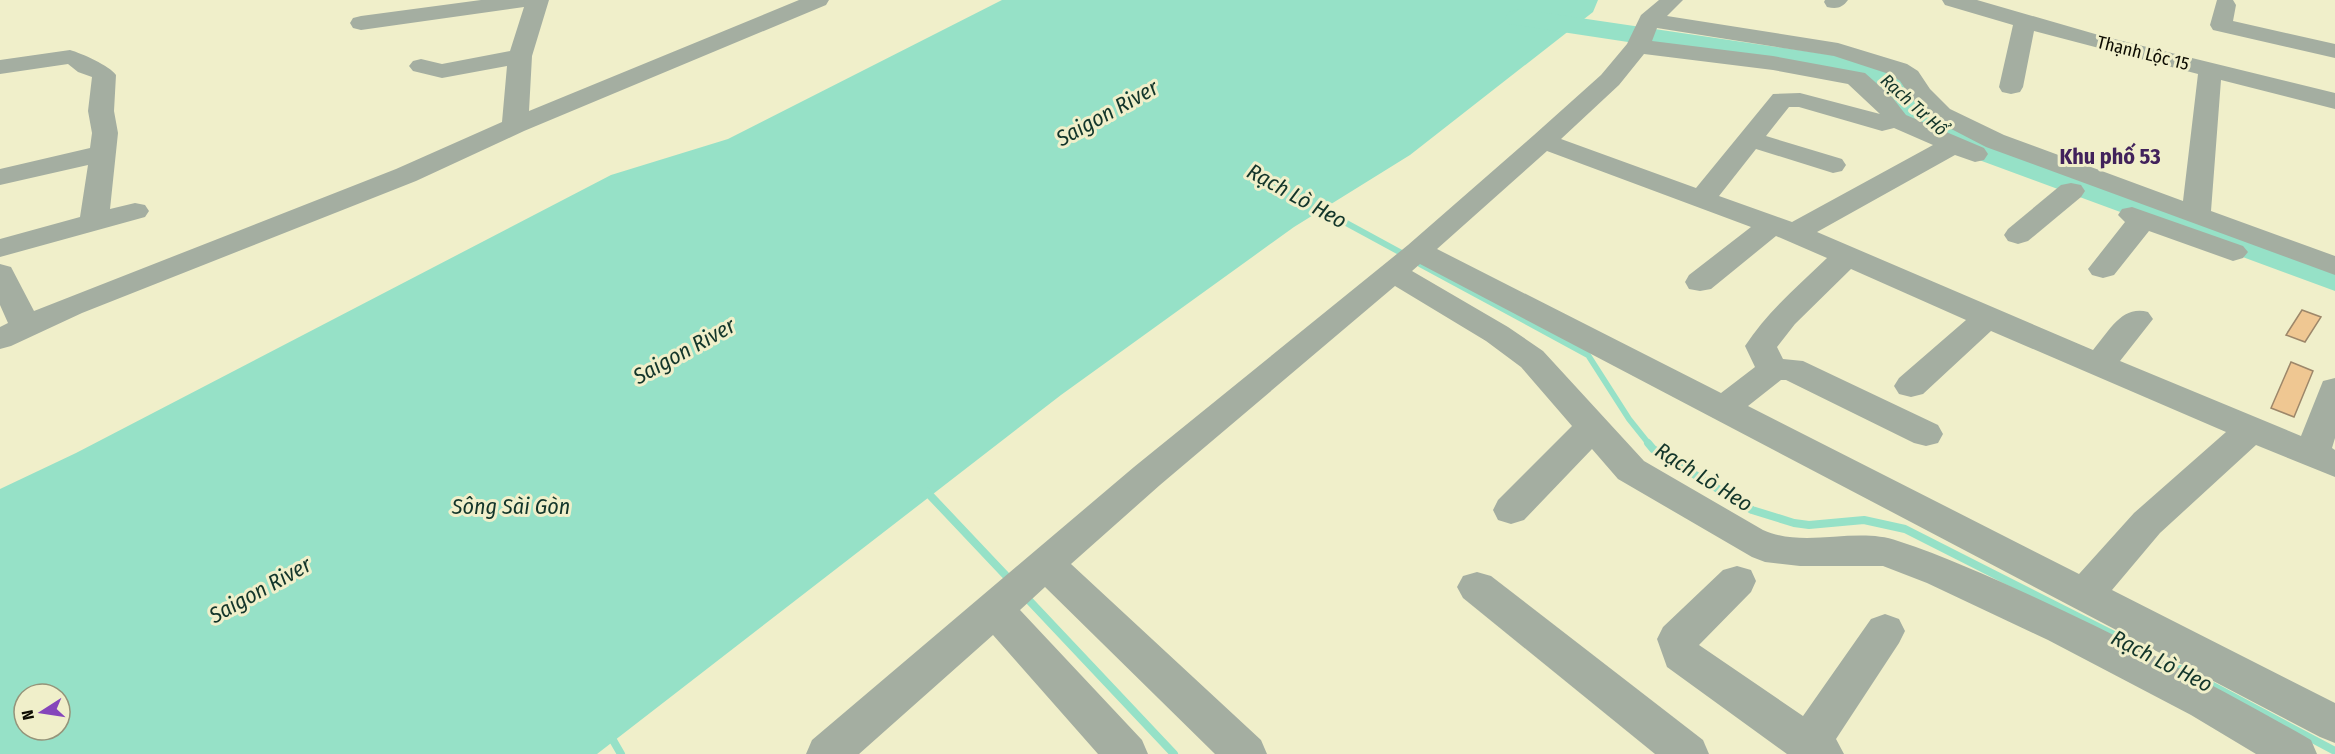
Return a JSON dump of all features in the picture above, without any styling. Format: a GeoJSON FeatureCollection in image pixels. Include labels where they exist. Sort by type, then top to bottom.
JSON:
{"type":"FeatureCollection","features":[{"type":"Feature","properties":{"kind":"street"},"geometry":{"type":"LineString","coordinates":[[361,23],[530,0]]}},
{"type":"Feature","properties":{"kind":"street"},"geometry":{"type":"LineString","coordinates":[[524,123],[520,56],[538,0]]}},
{"type":"Feature","properties":{"kind":"street"},"geometry":{"type":"LineString","coordinates":[[753,0],[771,20]]}},
{"type":"Feature","properties":{"kind":"street"},"geometry":{"type":"LineString","coordinates":[[0,273],[13,333],[71,306],[406,175],[818,0]]}},
{"type":"Feature","properties":{"kind":"street"},"geometry":{"type":"LineString","coordinates":[[828,754],[1156,468],[1408,260],[1543,141],[1610,80],[1644,33],[1672,0]]}},
{"type":"Feature","properties":{"kind":"street","name":"Thạnh Lộc 15"},"geometry":{"type":"LineString","coordinates":[[1953,0],[2210,70],[2335,101]]}},
{"type":"Feature","properties":{"kind":"street"},"geometry":{"type":"LineString","coordinates":[[2225,5],[2221,25],[2335,51]]}},
{"type":"Feature","properties":{"kind":"street"},"geometry":{"type":"LineString","coordinates":[[2011,87],[2025,21]]}},
{"type":"Feature","properties":{"kind":"street"},"geometry":{"type":"LineString","coordinates":[[1644,33],[1773,63],[1846,75],[1864,84],[1883,102],[1897,120],[1954,146],[2182,235],[2335,285]]}},
{"type":"Feature","properties":{"kind":"street"},"geometry":{"type":"LineString","coordinates":[[1644,33],[1838,50],[1898,69],[1909,76],[1921,94],[1941,114],[1965,128],[2335,266]]}},
{"type":"Feature","properties":{"kind":"street"},"geometry":{"type":"LineString","coordinates":[[2250,37],[2335,57]]}},
{"type":"Feature","properties":{"kind":"street"},"geometry":{"type":"LineString","coordinates":[[421,66],[442,71],[520,56]]}},
{"type":"Feature","properties":{"kind":"street"},"geometry":{"type":"LineString","coordinates":[[0,67],[70,57],[79,59],[87,67],[98,69],[104,75],[100,111],[105,134],[94,222]]}},
{"type":"Feature","properties":{"kind":"street"},"geometry":{"type":"LineString","coordinates":[[2196,215],[2210,70]]}},
{"type":"Feature","properties":{"kind":"street"},"geometry":{"type":"LineString","coordinates":[[1702,199],[1782,99],[1800,100],[1882,123],[1897,120]]}},
{"type":"Feature","properties":{"kind":"street"},"geometry":{"type":"LineString","coordinates":[[1750,139],[1833,165]]}},
{"type":"Feature","properties":{"kind":"street"},"geometry":{"type":"LineString","coordinates":[[1543,141],[1783,229],[2324,459],[2335,389]]}},
{"type":"Feature","properties":{"kind":"street"},"geometry":{"type":"LineString","coordinates":[[1700,282],[1783,229],[1893,180],[1932,156],[1954,146]]}},
{"type":"Feature","properties":{"kind":"street"},"geometry":{"type":"LineString","coordinates":[[0,177],[103,153]]}},
{"type":"Feature","properties":{"kind":"street"},"geometry":{"type":"LineString","coordinates":[[2018,235],[2071,191]]}},
{"type":"Feature","properties":{"kind":"street"},"geometry":{"type":"LineString","coordinates":[[0,248],[135,211]]}},
{"type":"Feature","properties":{"kind":"street"},"geometry":{"type":"LineString","coordinates":[[2103,269],[2143,219]]}},
{"type":"Feature","properties":{"kind":"street"},"geometry":{"type":"LineString","coordinates":[[1773,370],[1761,346],[1784,317],[1848,256]]}},
{"type":"Feature","properties":{"kind":"street"},"geometry":{"type":"LineString","coordinates":[[1408,260],[1724,408],[2335,724]]}},
{"type":"Feature","properties":{"kind":"street"},"geometry":{"type":"LineString","coordinates":[[1408,260],[1497,334],[1532,359],[1630,470],[1765,547],[1800,551],[1885,551],[1941,572],[2062,628],[2206,702],[2272,748]]}},
{"type":"Feature","properties":{"kind":"street"},"geometry":{"type":"LineString","coordinates":[[1911,386],[1988,317]]}},
{"type":"Feature","properties":{"kind":"street"},"geometry":{"type":"LineString","coordinates":[[2099,365],[2138,319]]}},
{"type":"Feature","properties":{"kind":"street"},"geometry":{"type":"LineString","coordinates":[[1724,408],[1773,370],[1791,369],[1926,434]]}},
{"type":"Feature","properties":{"kind":"street"},"geometry":{"type":"LineString","coordinates":[[1511,510],[1592,427]]}},
{"type":"Feature","properties":{"kind":"street"},"geometry":{"type":"LineString","coordinates":[[2085,594],[2147,523],[2252,429]]}},
{"type":"Feature","properties":{"kind":"street"},"geometry":{"type":"LineString","coordinates":[[1737,581],[1677,639],[1682,655],[1815,749],[1885,631]]}},
{"type":"Feature","properties":{"kind":"street"},"geometry":{"type":"LineString","coordinates":[[1019,588],[1231,750]]}},
{"type":"Feature","properties":{"kind":"street"},"geometry":{"type":"LineString","coordinates":[[1019,588],[1126,754]]}},
{"type":"Feature","properties":{"kind":"street"},"geometry":{"type":"LineString","coordinates":[[1477,588],[1687,754]]}},
{"type":"Feature","properties":{"kind":"water","name":"Sông Sài Gòn"},"geometry":{"type":"Polygon","coordinates":[[[1002,0],[1598,0],[1593,12],[1410,155],[1294,227],[1061,395],[597,754],[0,754],[0,489],[76,453],[611,175],[728,139],[1002,0]]]}},
{"type":"Feature","properties":{"kind":"building"},"geometry":{"type":"Polygon","coordinates":[[[2302,310],[2321,317],[2305,342],[2286,335],[2302,310]]]}},
{"type":"Feature","properties":{"kind":"building"},"geometry":{"type":"Polygon","coordinates":[[[2291,362],[2313,371],[2294,417],[2271,408],[2291,362]]]}},
{"type":"Feature","properties":{"kind":"waterway","name":"Rạch Tư Hổ"},"geometry":{"type":"LineString","coordinates":[[1519,18],[1875,70],[1945,136],[2335,279]]}},
{"type":"Feature","properties":{"kind":"waterway","name":"Rạch Lò Heo"},"geometry":{"type":"LineString","coordinates":[[1315,206],[1405,255]]}},
{"type":"Feature","properties":{"kind":"waterway","name":"Rạch Lò Heo"},"geometry":{"type":"LineString","coordinates":[[1420,264],[1588,355],[1629,419],[1649,444]]}},
{"type":"Feature","properties":{"kind":"waterway","name":"Rạch Lò Heo"},"geometry":{"type":"LineString","coordinates":[[1648,443],[1653,449],[1752,510],[1794,523],[1809,525],[1864,520],[1905,529],[2126,641]]}},
{"type":"Feature","properties":{"kind":"waterway"},"geometry":{"type":"LineString","coordinates":[[925,490],[1012,582]]}},
{"type":"Feature","properties":{"kind":"waterway"},"geometry":{"type":"LineString","coordinates":[[1024,595],[1174,754]]}},
{"type":"Feature","properties":{"kind":"waterway","name":"Rạch Lò Heo"},"geometry":{"type":"LineString","coordinates":[[2181,669],[2335,751]]}},
{"type":"Feature","properties":{"kind":"waterway"},"geometry":{"type":"LineString","coordinates":[[610,735],[621,754]]}},
{"type":"Feature","properties":{"kind":"district","name":"Khu phố 53"},"geometry":{"type":"Point","coordinates":[2110,156]}},
{"type":"Feature","properties":{"kind":"water label","name":"Saigon River"},"geometry":{"type":"Point","coordinates":[1107,113]}},
{"type":"Feature","properties":{"kind":"water label","name":"Saigon River"},"geometry":{"type":"Point","coordinates":[684,351]}},
{"type":"Feature","properties":{"kind":"water label","name":"Saigon River"},"geometry":{"type":"Point","coordinates":[260,590]}}]}
